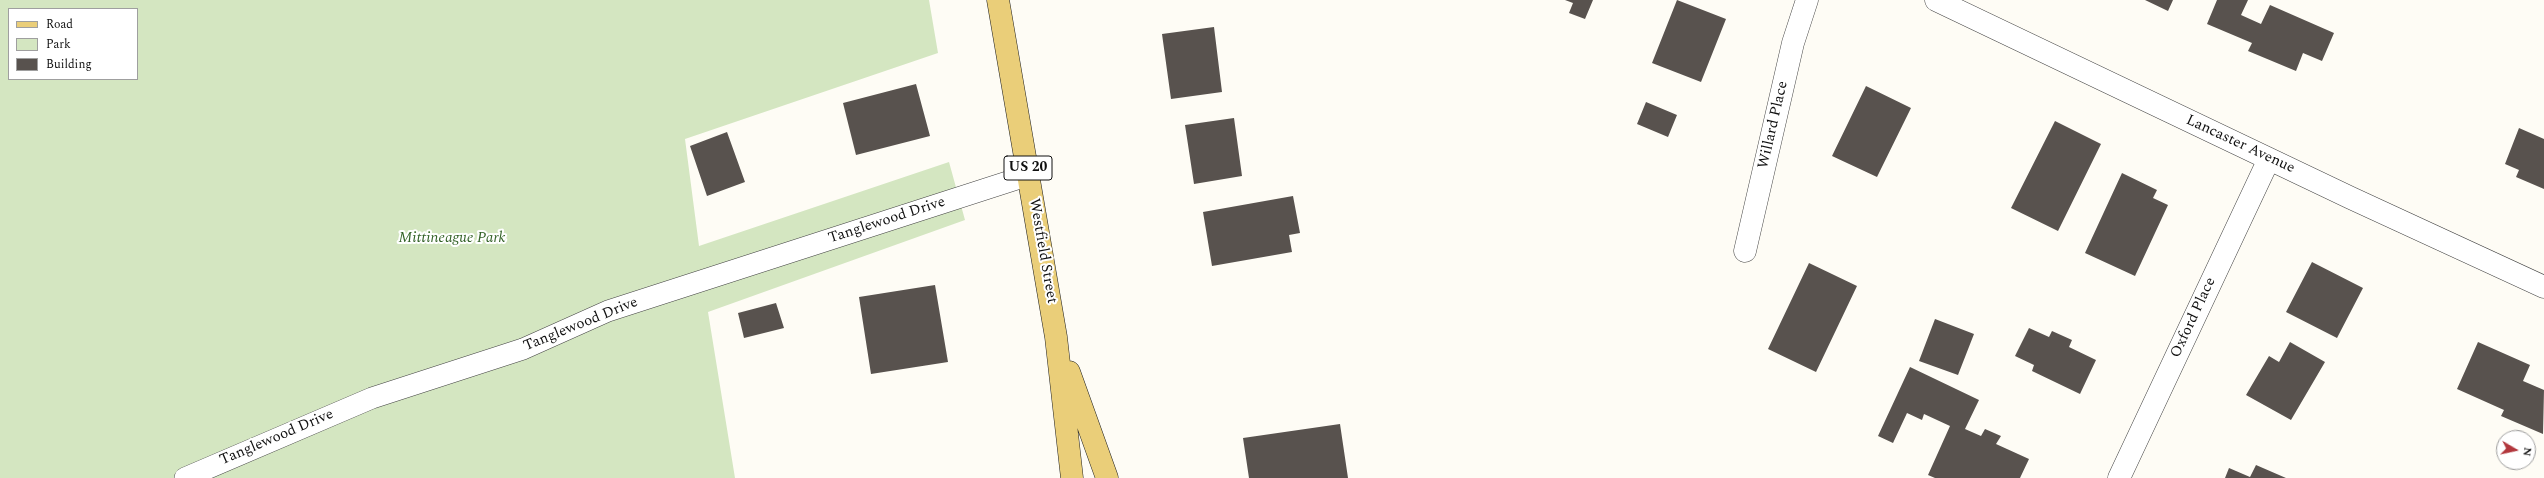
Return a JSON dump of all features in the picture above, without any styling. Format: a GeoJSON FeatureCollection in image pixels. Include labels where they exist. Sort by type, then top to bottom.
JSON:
{"type":"FeatureCollection","features":[{"type":"Feature","properties":{"kind":"main road","name":"Westfield Street"},"geometry":{"type":"LineString","coordinates":[[998,0],[1056,337],[1072,478]]}},
{"type":"Feature","properties":{"kind":"main road","name":"Westfield Street"},"geometry":{"type":"LineString","coordinates":[[1056,337],[1106,478]]}},
{"type":"Feature","properties":{"kind":"street","name":"Willard Place"},"geometry":{"type":"LineString","coordinates":[[1745,251],[1793,43],[1807,0]]}},
{"type":"Feature","properties":{"kind":"street","name":"Lancaster Avenue"},"geometry":{"type":"LineString","coordinates":[[1936,0],[2269,159],[2544,286]]}},
{"type":"Feature","properties":{"kind":"street","name":"Oxford Place"},"geometry":{"type":"LineString","coordinates":[[2119,478],[2269,159]]}},
{"type":"Feature","properties":{"kind":"lane","name":"Tanglewood Drive"},"geometry":{"type":"LineString","coordinates":[[184,478],[372,398],[523,349],[608,311],[1029,175]]}},
{"type":"Feature","properties":{"kind":"green space","name":"Mittineague Park"},"geometry":{"type":"Polygon","coordinates":[[[0,0],[929,0],[938,53],[685,139],[699,246],[949,162],[965,220],[708,312],[735,478],[0,478],[0,0]]]}},
{"type":"Feature","properties":{"kind":"building"},"geometry":{"type":"Polygon","coordinates":[[[1565,0],[1593,0],[1585,19],[1569,13],[1573,3],[1565,0]]]}},
{"type":"Feature","properties":{"kind":"building"},"geometry":{"type":"Polygon","coordinates":[[[1677,0],[1726,19],[1701,82],[1652,63],[1677,0]]]}},
{"type":"Feature","properties":{"kind":"building"},"geometry":{"type":"Polygon","coordinates":[[[2145,0],[2173,0],[2168,11],[2145,0]]]}},
{"type":"Feature","properties":{"kind":"building"},"geometry":{"type":"Polygon","coordinates":[[[2217,0],[2248,0],[2241,15],[2261,24],[2270,5],[2334,33],[2322,61],[2303,53],[2296,71],[2248,51],[2252,43],[2207,24],[2217,0]]]}},
{"type":"Feature","properties":{"kind":"building"},"geometry":{"type":"Polygon","coordinates":[[[1214,27],[1222,92],[1171,99],[1162,34],[1214,27]]]}},
{"type":"Feature","properties":{"kind":"building"},"geometry":{"type":"Polygon","coordinates":[[[916,84],[930,136],[856,155],[843,103],[916,84]]]}},
{"type":"Feature","properties":{"kind":"building"},"geometry":{"type":"Polygon","coordinates":[[[1866,86],[1911,108],[1877,177],[1832,156],[1866,86]]]}},
{"type":"Feature","properties":{"kind":"building"},"geometry":{"type":"Polygon","coordinates":[[[1646,102],[1677,115],[1668,137],[1637,124],[1646,102]]]}},
{"type":"Feature","properties":{"kind":"building"},"geometry":{"type":"Polygon","coordinates":[[[1234,118],[1242,176],[1194,184],[1185,125],[1234,118]]]}},
{"type":"Feature","properties":{"kind":"building"},"geometry":{"type":"Polygon","coordinates":[[[2055,121],[2101,144],[2058,231],[2011,208],[2055,121]]]}},
{"type":"Feature","properties":{"kind":"building"},"geometry":{"type":"Polygon","coordinates":[[[2519,128],[2544,139],[2544,189],[2516,177],[2519,170],[2505,164],[2519,128]]]}},
{"type":"Feature","properties":{"kind":"building"},"geometry":{"type":"Polygon","coordinates":[[[727,132],[745,182],[707,196],[690,146],[727,132]]]}},
{"type":"Feature","properties":{"kind":"building"},"geometry":{"type":"Polygon","coordinates":[[[2122,173],[2157,190],[2153,198],[2168,205],[2135,276],[2085,253],[2122,173]]]}},
{"type":"Feature","properties":{"kind":"building"},"geometry":{"type":"Polygon","coordinates":[[[1293,196],[1300,233],[1289,235],[1292,252],[1212,266],[1203,212],[1293,196]]]}},
{"type":"Feature","properties":{"kind":"building"},"geometry":{"type":"Polygon","coordinates":[[[2312,262],[2363,288],[2337,338],[2286,312],[2312,262]]]}},
{"type":"Feature","properties":{"kind":"building"},"geometry":{"type":"Polygon","coordinates":[[[1809,263],[1857,286],[1816,372],[1768,349],[1809,263]]]}},
{"type":"Feature","properties":{"kind":"building"},"geometry":{"type":"Polygon","coordinates":[[[935,285],[948,362],[871,374],[859,297],[935,285]]]}},
{"type":"Feature","properties":{"kind":"building"},"geometry":{"type":"Polygon","coordinates":[[[776,303],[784,328],[744,338],[738,313],[776,303]]]}},
{"type":"Feature","properties":{"kind":"building"},"geometry":{"type":"Polygon","coordinates":[[[1935,319],[1974,334],[1958,375],[1919,361],[1935,319]]]}},
{"type":"Feature","properties":{"kind":"building"},"geometry":{"type":"Polygon","coordinates":[[[2029,328],[2049,337],[2052,331],[2072,340],[2069,347],[2096,360],[2080,394],[2032,371],[2034,365],[2015,356],[2029,328]]]}},
{"type":"Feature","properties":{"kind":"building"},"geometry":{"type":"Polygon","coordinates":[[[2290,342],[2325,362],[2291,420],[2246,395],[2269,356],[2279,362],[2290,342]]]}},
{"type":"Feature","properties":{"kind":"building"},"geometry":{"type":"Polygon","coordinates":[[[2478,342],[2530,365],[2523,381],[2544,390],[2543,434],[2501,416],[2504,410],[2457,389],[2478,342]]]}},
{"type":"Feature","properties":{"kind":"building"},"geometry":{"type":"Polygon","coordinates":[[[1910,367],[1979,400],[1965,429],[1981,436],[1985,429],[2001,436],[1996,444],[2029,459],[2020,478],[1935,478],[1928,475],[1950,426],[1924,414],[1922,420],[1907,413],[1893,443],[1878,436],[1910,367]]]}},
{"type":"Feature","properties":{"kind":"building"},"geometry":{"type":"Polygon","coordinates":[[[1340,424],[1348,478],[1249,478],[1243,438],[1340,424]]]}},
{"type":"Feature","properties":{"kind":"building"},"geometry":{"type":"Polygon","coordinates":[[[2256,465],[2286,478],[2225,478],[2229,468],[2250,477],[2256,465]]]}}]}
